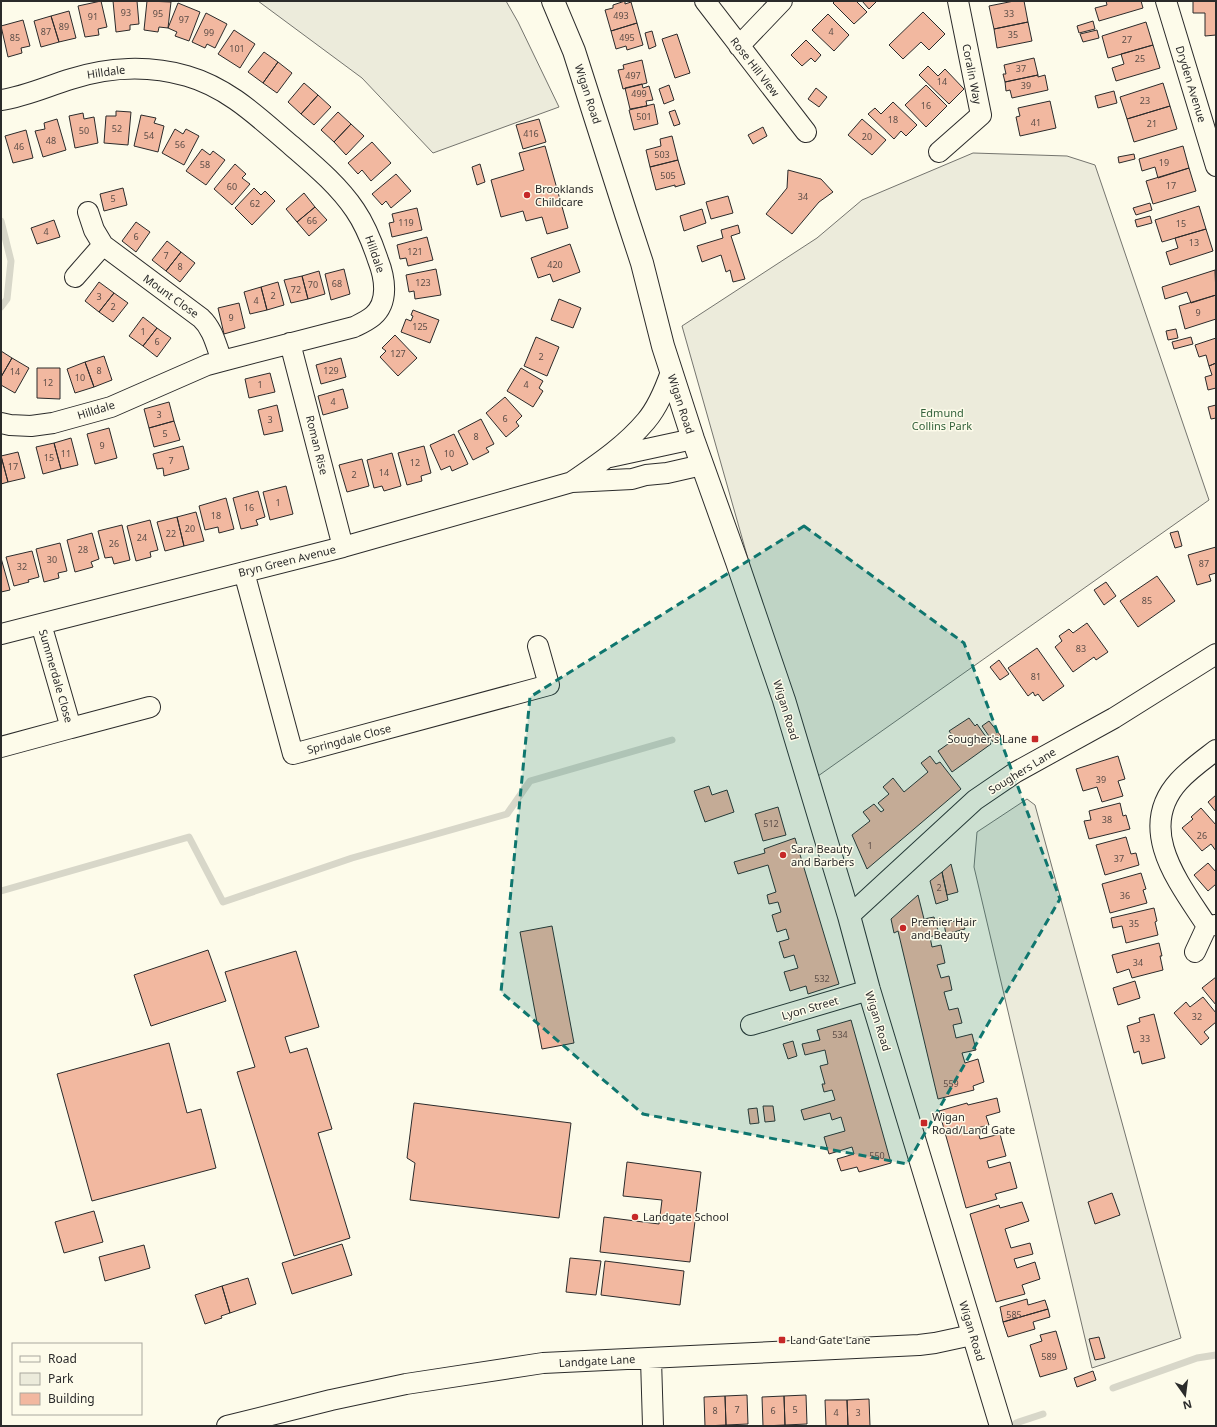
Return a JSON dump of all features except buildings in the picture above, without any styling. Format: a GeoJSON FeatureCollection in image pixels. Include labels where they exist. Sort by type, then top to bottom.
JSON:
{"type":"FeatureCollection","features":[{"type":"Feature","properties":{"kind":"main road","name":"Wigan Road"},"geometry":{"type":"LineString","coordinates":[[554,1],[574,50],[642,263],[663,346],[693,439],[784,700],[972,1335],[1001,1426]]}},
{"type":"Feature","properties":{"kind":"street","name":"Rose Hill View"},"geometry":{"type":"LineString","coordinates":[[705,1],[806,132]]}},
{"type":"Feature","properties":{"kind":"street"},"geometry":{"type":"LineString","coordinates":[[739,46],[782,1]]}},
{"type":"Feature","properties":{"kind":"street","name":"Coralin Way"},"geometry":{"type":"LineString","coordinates":[[939,152],[981,116],[958,1]]}},
{"type":"Feature","properties":{"kind":"street","name":"Dryden Avenue"},"geometry":{"type":"LineString","coordinates":[[1166,1],[1215,156]]}},
{"type":"Feature","properties":{"kind":"street","name":"Hilldale"},"geometry":{"type":"LineString","coordinates":[[1,100],[90,74],[127,69],[147,69],[187,76],[206,83],[227,93],[250,110],[331,180],[344,195],[365,226],[384,279],[383,299],[379,309],[373,316],[354,327],[208,365],[111,407],[53,423],[31,426],[1,423]]}},
{"type":"Feature","properties":{"kind":"street","name":"Mount Close"},"geometry":{"type":"LineString","coordinates":[[88,212],[94,230],[103,245],[207,324],[211,330],[222,361]]}},
{"type":"Feature","properties":{"kind":"street"},"geometry":{"type":"LineString","coordinates":[[75,277],[103,245]]}},
{"type":"Feature","properties":{"kind":"street","name":"Roman Rise"},"geometry":{"type":"LineString","coordinates":[[290,343],[343,547]]}},
{"type":"Feature","properties":{"kind":"street","name":"Bryn Green Avenue"},"geometry":{"type":"LineString","coordinates":[[572,482],[628,440],[646,421],[659,400],[671,372]]}},
{"type":"Feature","properties":{"kind":"street","name":"Bryn Green Avenue"},"geometry":{"type":"LineString","coordinates":[[606,458],[693,439]]}},
{"type":"Feature","properties":{"kind":"street","name":"Bryn Green Avenue"},"geometry":{"type":"LineString","coordinates":[[1,634],[343,547],[572,482],[632,479],[702,465]]}},
{"type":"Feature","properties":{"kind":"street","name":"Springdale Close"},"geometry":{"type":"LineString","coordinates":[[244,572],[293,754],[549,685],[538,646]]}},
{"type":"Feature","properties":{"kind":"street","name":"Summerdale Close"},"geometry":{"type":"LineString","coordinates":[[41,624],[71,728]]}},
{"type":"Feature","properties":{"kind":"street","name":"Soughers Lane"},"geometry":{"type":"LineString","coordinates":[[849,916],[948,824],[981,796],[1016,772],[1114,718],[1214,660]]}},
{"type":"Feature","properties":{"kind":"street","name":"Summerdale Close"},"geometry":{"type":"LineString","coordinates":[[1,747],[150,707]]}},
{"type":"Feature","properties":{"kind":"street"},"geometry":{"type":"LineString","coordinates":[[1195,952],[1211,925],[1175,876],[1166,856],[1160,836],[1160,817],[1166,799],[1178,782],[1216,750]]}},
{"type":"Feature","properties":{"kind":"street","name":"Lyon Street"},"geometry":{"type":"LineString","coordinates":[[751,1025],[869,990]]}},
{"type":"Feature","properties":{"kind":"street","name":"Landgate Lane"},"geometry":{"type":"LineString","coordinates":[[227,1426],[324,1402],[406,1384],[543,1364],[919,1345],[972,1335]]}},
{"type":"Feature","properties":{"kind":"street"},"geometry":{"type":"LineString","coordinates":[[651,1359],[653,1426]]}},
{"type":"Feature","properties":{"kind":"highlighted area"},"geometry":{"type":"Polygon","coordinates":[[[804,526],[964,643],[1060,899],[907,1164],[643,1114],[501,992],[530,697],[804,526]]]}},
{"type":"Feature","properties":{"kind":"green space"},"geometry":{"type":"Polygon","coordinates":[[[258,1],[506,1],[518,22],[559,107],[433,153],[362,78],[258,1]]]}},
{"type":"Feature","properties":{"kind":"green space","name":"Edmund Collins Park"},"geometry":{"type":"Polygon","coordinates":[[[973,153],[1067,156],[1095,165],[1209,500],[811,781],[682,326],[817,238],[862,200],[973,153]]]}},
{"type":"Feature","properties":{"kind":"green space"},"geometry":{"type":"Polygon","coordinates":[[[1027,799],[1035,805],[1181,1338],[1092,1368],[974,867],[977,832],[1027,799]]]}},
{"type":"Feature","properties":{"kind":"waterway"},"geometry":{"type":"LineString","coordinates":[[1,221],[11,261],[7,299],[1,307]]}},
{"type":"Feature","properties":{"kind":"waterway"},"geometry":{"type":"LineString","coordinates":[[1,891],[189,837],[223,902],[352,858],[507,814],[530,781],[672,740]]}},
{"type":"Feature","properties":{"kind":"waterway"},"geometry":{"type":"LineString","coordinates":[[1113,1388],[1197,1358],[1216,1355]]}},
{"type":"Feature","properties":{"kind":"waterway"},"geometry":{"type":"LineString","coordinates":[[1016,1423],[1043,1414]]}},
{"type":"Feature","properties":{"kind":"place","name":"Brooklands Childcare"},"geometry":{"type":"Point","coordinates":[527,195]}},
{"type":"Feature","properties":{"kind":"place","name":"Sougher's Lane"},"geometry":{"type":"Point","coordinates":[1035,739]}},
{"type":"Feature","properties":{"kind":"place","name":"Sara Beauty and Barbers"},"geometry":{"type":"Point","coordinates":[783,855]}},
{"type":"Feature","properties":{"kind":"place","name":"Premier Hair and Beauty"},"geometry":{"type":"Point","coordinates":[903,928]}},
{"type":"Feature","properties":{"kind":"place","name":"Wigan Road/Land Gate"},"geometry":{"type":"Point","coordinates":[924,1123]}},
{"type":"Feature","properties":{"kind":"place","name":"Landgate School"},"geometry":{"type":"Point","coordinates":[635,1217]}},
{"type":"Feature","properties":{"kind":"place","name":"Land Gate Lane"},"geometry":{"type":"Point","coordinates":[782,1340]}}]}
